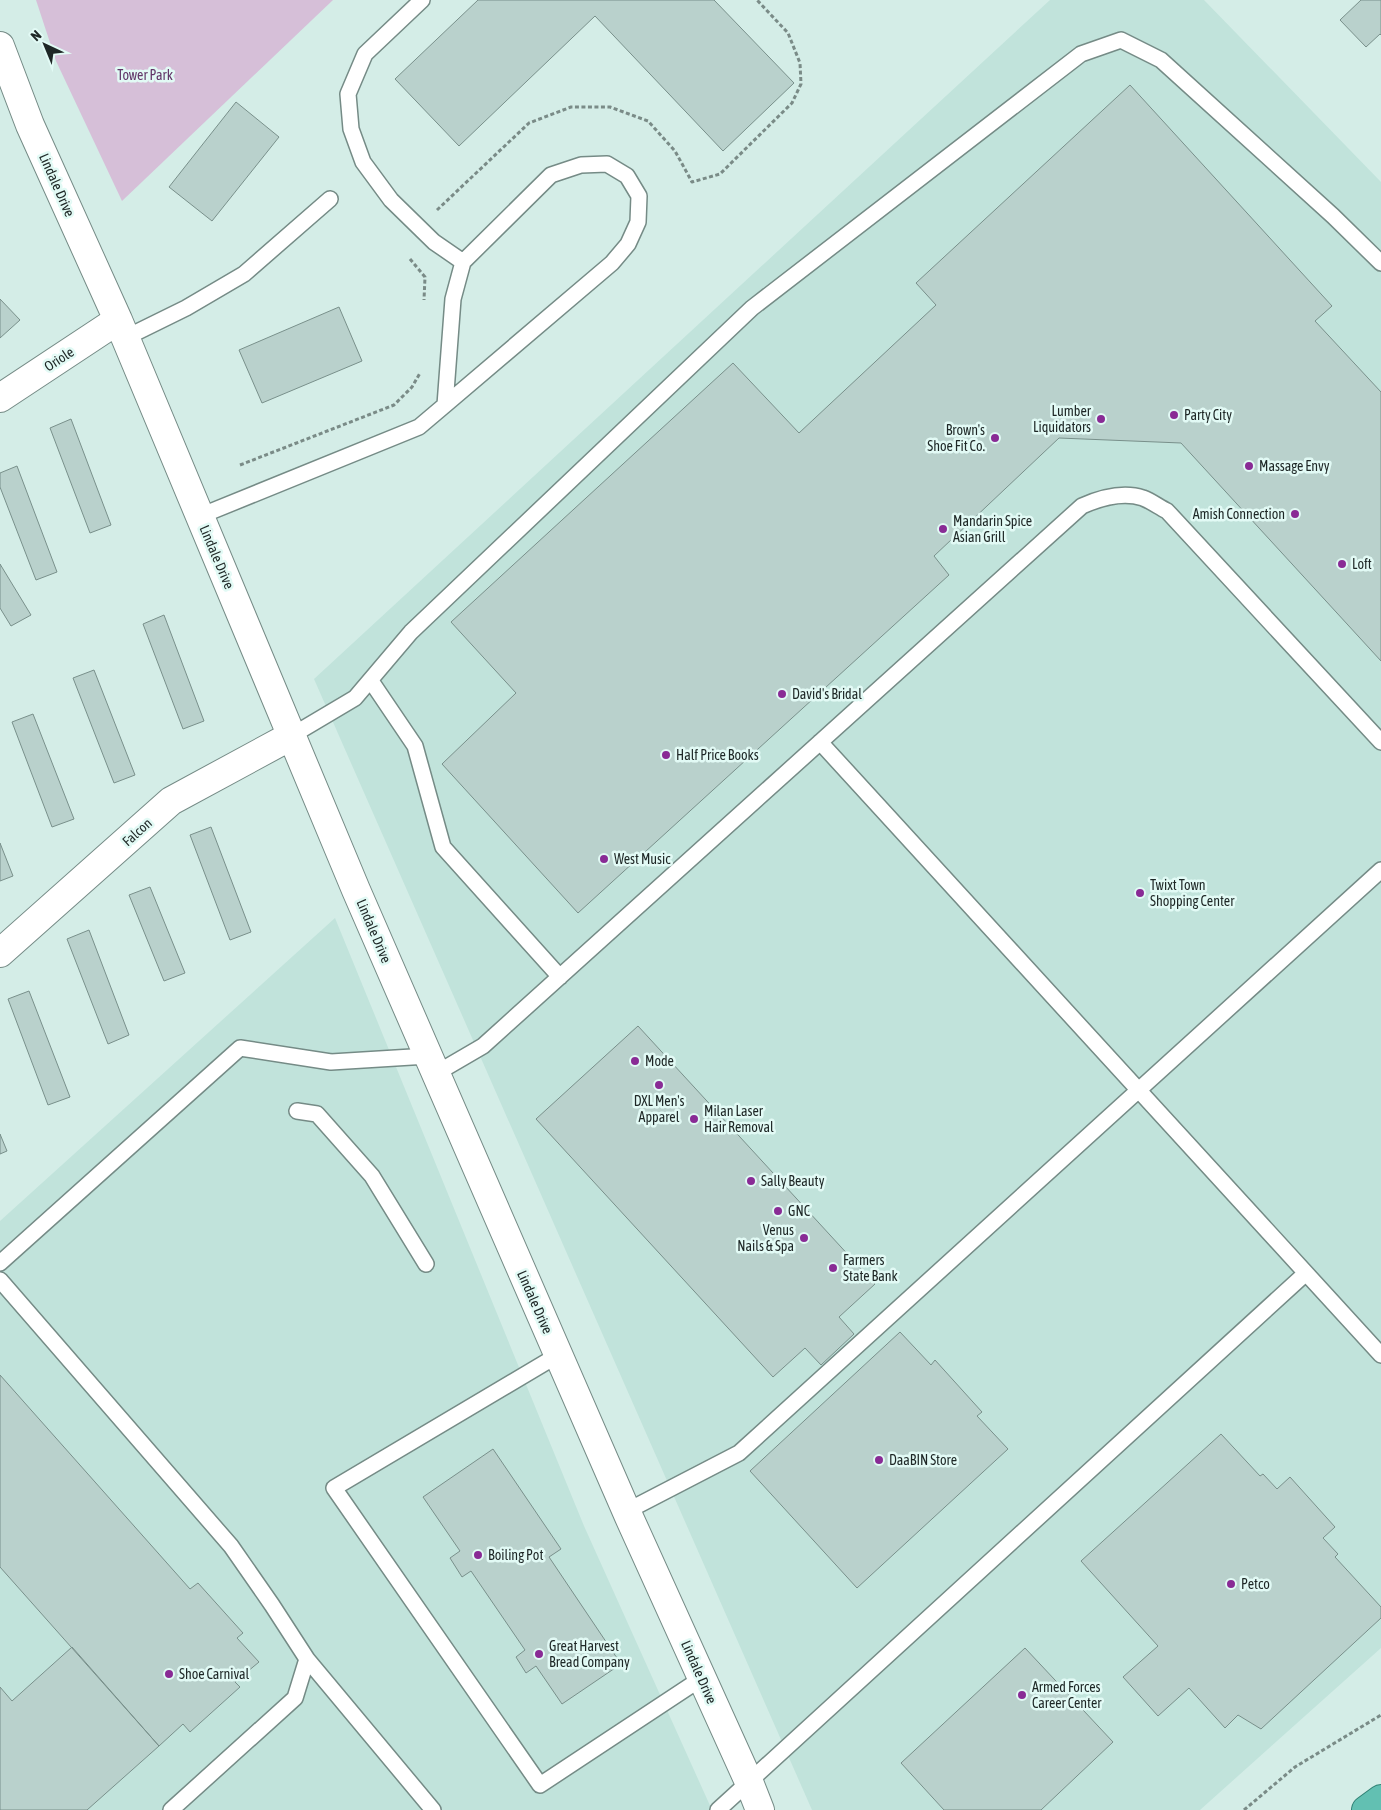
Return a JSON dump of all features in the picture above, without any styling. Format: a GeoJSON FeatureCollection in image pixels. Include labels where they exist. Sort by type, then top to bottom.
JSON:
{"type":"FeatureCollection","features":[{"type":"Feature","properties":{"kind":"highway"},"geometry":{"type":"LineString","coordinates":[[1366,1810],[1381,1799]]}},
{"type":"Feature","properties":{"kind":"street","name":"Lindale Drive"},"geometry":{"type":"LineString","coordinates":[[0,46],[30,125],[122,329],[291,736],[432,1065],[627,1512],[760,1810]]}},
{"type":"Feature","properties":{"kind":"street","name":"Oriole"},"geometry":{"type":"LineString","coordinates":[[0,398],[122,329]]}},
{"type":"Feature","properties":{"kind":"street","name":"Falcon"},"geometry":{"type":"LineString","coordinates":[[0,953],[171,801],[291,736]]}},
{"type":"Feature","properties":{"kind":"lane"},"geometry":{"type":"LineString","coordinates":[[422,0],[365,54],[348,94],[351,129],[363,162],[391,200],[434,242],[463,262]]}},
{"type":"Feature","properties":{"kind":"lane"},"geometry":{"type":"LineString","coordinates":[[291,736],[355,698],[411,632],[752,308],[1081,54],[1121,40],[1161,60],[1381,262]]}},
{"type":"Feature","properties":{"kind":"lane"},"geometry":{"type":"LineString","coordinates":[[200,516],[419,427],[446,405],[612,263],[628,244],[638,222],[638,196],[627,176],[607,164],[581,165],[551,175],[463,262],[453,300],[446,405]]}},
{"type":"Feature","properties":{"kind":"lane"},"geometry":{"type":"LineString","coordinates":[[122,329],[186,308],[244,274],[330,199]]}},
{"type":"Feature","properties":{"kind":"lane"},"geometry":{"type":"LineString","coordinates":[[0,1263],[240,1048],[331,1062],[432,1065],[483,1046],[1082,506],[1100,498],[1124,496],[1143,498],[1167,511],[1381,742]]}},
{"type":"Feature","properties":{"kind":"lane"},"geometry":{"type":"LineString","coordinates":[[371,680],[415,746],[443,847],[560,977]]}},
{"type":"Feature","properties":{"kind":"lane"},"geometry":{"type":"LineString","coordinates":[[820,742],[1381,1355]]}},
{"type":"Feature","properties":{"kind":"lane"},"geometry":{"type":"LineString","coordinates":[[627,1512],[739,1453],[1381,870]]}},
{"type":"Feature","properties":{"kind":"lane"},"geometry":{"type":"LineString","coordinates":[[297,1110],[317,1114],[372,1176],[426,1264]]}},
{"type":"Feature","properties":{"kind":"lane"},"geometry":{"type":"LineString","coordinates":[[718,1810],[1306,1274]]}},
{"type":"Feature","properties":{"kind":"lane"},"geometry":{"type":"LineString","coordinates":[[0,1280],[232,1546],[307,1659],[433,1810]]}},
{"type":"Feature","properties":{"kind":"lane"},"geometry":{"type":"LineString","coordinates":[[558,1354],[334,1488],[540,1785],[702,1678]]}},
{"type":"Feature","properties":{"kind":"lane"},"geometry":{"type":"LineString","coordinates":[[170,1810],[296,1698],[307,1659]]}},
{"type":"Feature","properties":{"kind":"path"},"geometry":{"type":"LineString","coordinates":[[1244,1810],[1295,1767],[1381,1715]]}},
{"type":"Feature","properties":{"kind":"shaded area"},"geometry":{"type":"Polygon","coordinates":[[[1050,0],[1204,0],[1381,182],[1381,1648],[1200,1810],[812,1810],[314,679],[1050,0]]]}},
{"type":"Feature","properties":{"kind":"shaded area"},"geometry":{"type":"Polygon","coordinates":[[[335,918],[584,1526],[712,1810],[0,1810],[0,1221],[335,918]]]}},
{"type":"Feature","properties":{"kind":"green space","name":"Tower Park"},"geometry":{"type":"Polygon","coordinates":[[[36,0],[333,0],[122,201],[56,61],[36,0]]]}},
{"type":"Feature","properties":{"kind":"building"},"geometry":{"type":"Polygon","coordinates":[[[478,0],[714,0],[794,83],[723,151],[595,16],[459,146],[395,79],[478,0]]]}},
{"type":"Feature","properties":{"kind":"building"},"geometry":{"type":"Polygon","coordinates":[[[1361,0],[1381,0],[1381,35],[1366,47],[1340,20],[1361,0]]]}},
{"type":"Feature","properties":{"kind":"building"},"geometry":{"type":"Polygon","coordinates":[[[1130,85],[1332,306],[1315,321],[1381,392],[1381,661],[1181,443],[1059,438],[934,556],[949,575],[578,913],[442,764],[516,693],[451,622],[733,363],[799,433],[936,305],[916,283],[1130,85]]]}},
{"type":"Feature","properties":{"kind":"building"},"geometry":{"type":"Polygon","coordinates":[[[236,102],[279,137],[212,221],[169,187],[236,102]]]}},
{"type":"Feature","properties":{"kind":"building"},"geometry":{"type":"Polygon","coordinates":[[[0,299],[20,320],[0,338],[0,299]]]}},
{"type":"Feature","properties":{"kind":"building"},"geometry":{"type":"Polygon","coordinates":[[[339,307],[362,361],[262,403],[239,350],[339,307]]]}},
{"type":"Feature","properties":{"kind":"building"},"geometry":{"type":"Polygon","coordinates":[[[71,419],[111,525],[90,533],[50,428],[71,419]]]}},
{"type":"Feature","properties":{"kind":"building"},"geometry":{"type":"Polygon","coordinates":[[[17,466],[57,572],[36,580],[0,487],[0,473],[17,466]]]}},
{"type":"Feature","properties":{"kind":"building"},"geometry":{"type":"Polygon","coordinates":[[[0,564],[31,615],[11,626],[0,608],[0,564]]]}},
{"type":"Feature","properties":{"kind":"building"},"geometry":{"type":"Polygon","coordinates":[[[164,615],[204,721],[183,729],[143,624],[164,615]]]}},
{"type":"Feature","properties":{"kind":"building"},"geometry":{"type":"Polygon","coordinates":[[[94,670],[135,775],[114,783],[73,678],[94,670]]]}},
{"type":"Feature","properties":{"kind":"building"},"geometry":{"type":"Polygon","coordinates":[[[33,714],[74,819],[52,827],[12,722],[33,714]]]}},
{"type":"Feature","properties":{"kind":"building"},"geometry":{"type":"Polygon","coordinates":[[[211,827],[251,932],[230,940],[190,835],[211,827]]]}},
{"type":"Feature","properties":{"kind":"building"},"geometry":{"type":"Polygon","coordinates":[[[0,843],[13,876],[0,881],[0,843]]]}},
{"type":"Feature","properties":{"kind":"building"},"geometry":{"type":"Polygon","coordinates":[[[150,887],[185,973],[164,981],[129,895],[150,887]]]}},
{"type":"Feature","properties":{"kind":"building"},"geometry":{"type":"Polygon","coordinates":[[[89,930],[129,1035],[108,1044],[67,939],[89,930]]]}},
{"type":"Feature","properties":{"kind":"building"},"geometry":{"type":"Polygon","coordinates":[[[29,991],[70,1097],[48,1105],[8,999],[29,991]]]}},
{"type":"Feature","properties":{"kind":"building"},"geometry":{"type":"Polygon","coordinates":[[[638,1026],[875,1284],[839,1317],[854,1334],[821,1365],[805,1348],[773,1377],[536,1119],[638,1026]]]}},
{"type":"Feature","properties":{"kind":"building"},"geometry":{"type":"Polygon","coordinates":[[[0,1134],[7,1151],[0,1154],[0,1134]]]}},
{"type":"Feature","properties":{"kind":"building","name":"DaaBIN Store"},"geometry":{"type":"Polygon","coordinates":[[[900,1332],[931,1365],[935,1360],[982,1412],[977,1416],[1008,1449],[857,1588],[750,1471],[900,1332]]]}},
{"type":"Feature","properties":{"kind":"building"},"geometry":{"type":"Polygon","coordinates":[[[0,1375],[190,1589],[198,1583],[243,1633],[237,1638],[259,1662],[235,1682],[240,1687],[190,1732],[183,1724],[159,1746],[0,1567],[0,1375]]]}},
{"type":"Feature","properties":{"kind":"building","name":"Petco"},"geometry":{"type":"Polygon","coordinates":[[[1221,1434],[1260,1476],[1263,1474],[1277,1489],[1290,1477],[1335,1527],[1323,1538],[1338,1554],[1335,1557],[1381,1607],[1381,1618],[1261,1729],[1238,1715],[1225,1728],[1189,1688],[1158,1716],[1123,1677],[1158,1646],[1081,1561],[1221,1434]]]}},
{"type":"Feature","properties":{"kind":"building"},"geometry":{"type":"Polygon","coordinates":[[[493,1449],[561,1549],[549,1557],[621,1664],[562,1704],[536,1666],[526,1673],[516,1657],[525,1650],[471,1571],[462,1577],[450,1558],[460,1551],[423,1497],[493,1449]]]}},
{"type":"Feature","properties":{"kind":"building"},"geometry":{"type":"Polygon","coordinates":[[[72,1647],[159,1746],[87,1810],[0,1810],[0,1687],[12,1701],[72,1647]]]}},
{"type":"Feature","properties":{"kind":"building","name":"Armed Forces Career Center"},"geometry":{"type":"Polygon","coordinates":[[[1025,1648],[1113,1742],[1041,1810],[944,1810],[901,1763],[1025,1648]]]}},
{"type":"Feature","properties":{"kind":"place","name":"Party City"},"geometry":{"type":"Point","coordinates":[1174,415]}},
{"type":"Feature","properties":{"kind":"place","name":"Lumber Liquidators"},"geometry":{"type":"Point","coordinates":[1101,419]}},
{"type":"Feature","properties":{"kind":"place","name":"Brown's Shoe Fit Co."},"geometry":{"type":"Point","coordinates":[995,438]}},
{"type":"Feature","properties":{"kind":"place","name":"Massage Envy"},"geometry":{"type":"Point","coordinates":[1249,466]}},
{"type":"Feature","properties":{"kind":"place","name":"Amish Connection"},"geometry":{"type":"Point","coordinates":[1295,514]}},
{"type":"Feature","properties":{"kind":"place","name":"Mandarin Spice Asian Grill"},"geometry":{"type":"Point","coordinates":[943,529]}},
{"type":"Feature","properties":{"kind":"place","name":"Loft"},"geometry":{"type":"Point","coordinates":[1342,564]}},
{"type":"Feature","properties":{"kind":"place","name":"David's Bridal"},"geometry":{"type":"Point","coordinates":[782,694]}},
{"type":"Feature","properties":{"kind":"place","name":"Half Price Books"},"geometry":{"type":"Point","coordinates":[666,755]}},
{"type":"Feature","properties":{"kind":"place","name":"West Music"},"geometry":{"type":"Point","coordinates":[604,859]}},
{"type":"Feature","properties":{"kind":"place","name":"Twixt Town Shopping Center"},"geometry":{"type":"Point","coordinates":[1140,893]}},
{"type":"Feature","properties":{"kind":"place","name":"Mode"},"geometry":{"type":"Point","coordinates":[635,1061]}},
{"type":"Feature","properties":{"kind":"place","name":"DXL Men's Apparel"},"geometry":{"type":"Point","coordinates":[659,1085]}},
{"type":"Feature","properties":{"kind":"place","name":"Milan Laser Hair Removal"},"geometry":{"type":"Point","coordinates":[694,1119]}},
{"type":"Feature","properties":{"kind":"place","name":"Sally Beauty"},"geometry":{"type":"Point","coordinates":[751,1181]}},
{"type":"Feature","properties":{"kind":"place","name":"GNC"},"geometry":{"type":"Point","coordinates":[778,1211]}},
{"type":"Feature","properties":{"kind":"place","name":"Venus Nails & Spa"},"geometry":{"type":"Point","coordinates":[804,1238]}},
{"type":"Feature","properties":{"kind":"place","name":"Farmers State Bank"},"geometry":{"type":"Point","coordinates":[833,1268]}},
{"type":"Feature","properties":{"kind":"place","name":"DaaBIN Store"},"geometry":{"type":"Point","coordinates":[879,1460]}},
{"type":"Feature","properties":{"kind":"place","name":"Boiling Pot"},"geometry":{"type":"Point","coordinates":[478,1555]}},
{"type":"Feature","properties":{"kind":"place","name":"Petco"},"geometry":{"type":"Point","coordinates":[1231,1584]}},
{"type":"Feature","properties":{"kind":"place","name":"Great Harvest Bread Company"},"geometry":{"type":"Point","coordinates":[539,1654]}},
{"type":"Feature","properties":{"kind":"place","name":"Shoe Carnival"},"geometry":{"type":"Point","coordinates":[169,1674]}},
{"type":"Feature","properties":{"kind":"place","name":"Armed Forces Career Center"},"geometry":{"type":"Point","coordinates":[1022,1695]}}]}
